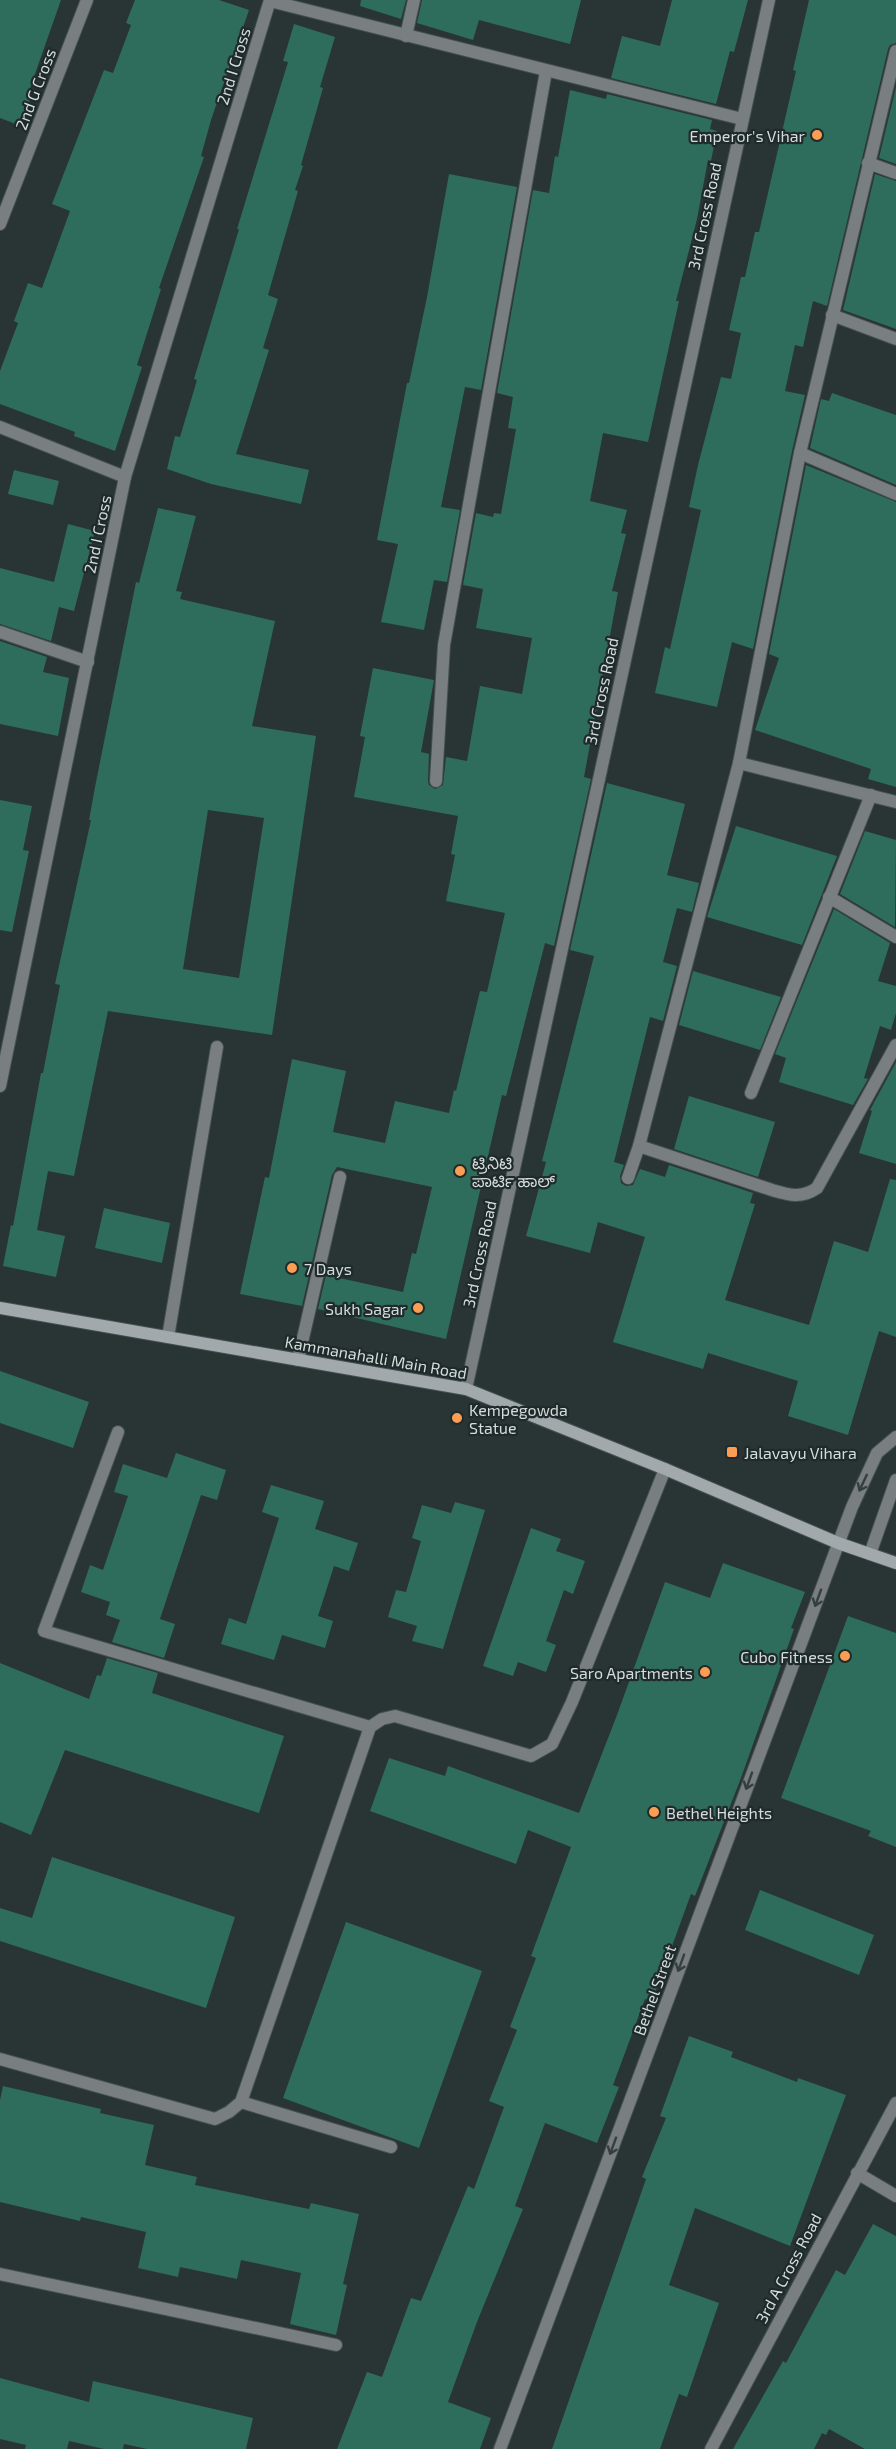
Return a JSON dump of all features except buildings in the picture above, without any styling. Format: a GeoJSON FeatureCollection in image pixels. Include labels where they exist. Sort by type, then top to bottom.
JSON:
{"type":"FeatureCollection","features":[{"type":"Feature","properties":{"kind":"main road","name":"Kammanahalli Main Road"},"geometry":{"type":"LineString","coordinates":[[0,1308],[466,1389],[665,1469],[838,1543],[896,1563]]}},
{"type":"Feature","properties":{"kind":"street","name":"2nd G Cross"},"geometry":{"type":"LineString","coordinates":[[0,224],[87,0]]}},
{"type":"Feature","properties":{"kind":"street"},"geometry":{"type":"LineString","coordinates":[[406,36],[414,0]]}},
{"type":"Feature","properties":{"kind":"street","name":"3rd Cross Road"},"geometry":{"type":"LineString","coordinates":[[466,1389],[769,0]]}},
{"type":"Feature","properties":{"kind":"street"},"geometry":{"type":"LineString","coordinates":[[270,1],[546,72],[742,119]]}},
{"type":"Feature","properties":{"kind":"street","name":"2nd I Cross"},"geometry":{"type":"LineString","coordinates":[[0,1086],[125,477],[270,1]]}},
{"type":"Feature","properties":{"kind":"street"},"geometry":{"type":"LineString","coordinates":[[628,1178],[639,1146],[740,762],[800,453],[896,51]]}},
{"type":"Feature","properties":{"kind":"street"},"geometry":{"type":"LineString","coordinates":[[436,781],[444,645],[546,72]]}},
{"type":"Feature","properties":{"kind":"street"},"geometry":{"type":"LineString","coordinates":[[868,163],[896,173]]}},
{"type":"Feature","properties":{"kind":"street"},"geometry":{"type":"LineString","coordinates":[[832,315],[896,339]]}},
{"type":"Feature","properties":{"kind":"street"},"geometry":{"type":"LineString","coordinates":[[0,427],[125,477]]}},
{"type":"Feature","properties":{"kind":"street"},"geometry":{"type":"LineString","coordinates":[[800,453],[896,494]]}},
{"type":"Feature","properties":{"kind":"street"},"geometry":{"type":"LineString","coordinates":[[0,632],[88,662]]}},
{"type":"Feature","properties":{"kind":"street"},"geometry":{"type":"LineString","coordinates":[[740,762],[896,802]]}},
{"type":"Feature","properties":{"kind":"street"},"geometry":{"type":"LineString","coordinates":[[752,1093],[871,795]]}},
{"type":"Feature","properties":{"kind":"street"},"geometry":{"type":"LineString","coordinates":[[829,897],[896,936]]}},
{"type":"Feature","properties":{"kind":"street"},"geometry":{"type":"LineString","coordinates":[[639,1146],[772,1190],[794,1196],[807,1195],[817,1188],[896,1045]]}},
{"type":"Feature","properties":{"kind":"street"},"geometry":{"type":"LineString","coordinates":[[168,1337],[217,1047]]}},
{"type":"Feature","properties":{"kind":"street"},"geometry":{"type":"LineString","coordinates":[[298,1360],[340,1177]]}},
{"type":"Feature","properties":{"kind":"street"},"geometry":{"type":"LineString","coordinates":[[118,1432],[44,1631],[370,1727]]}},
{"type":"Feature","properties":{"kind":"street","name":"Bethel Street"},"geometry":{"type":"LineString","coordinates":[[500,2449],[838,1543],[877,1453],[896,1437]]}},
{"type":"Feature","properties":{"kind":"street"},"geometry":{"type":"LineString","coordinates":[[0,2060],[215,2119],[230,2112],[241,2102],[370,1727],[382,1719],[395,1716],[531,1756],[552,1744],[572,1702],[665,1469]]}},
{"type":"Feature","properties":{"kind":"street"},"geometry":{"type":"LineString","coordinates":[[870,1554],[896,1480]]}},
{"type":"Feature","properties":{"kind":"street"},"geometry":{"type":"LineString","coordinates":[[241,2102],[391,2147]]}},
{"type":"Feature","properties":{"kind":"street","name":"3rd A Cross Road"},"geometry":{"type":"LineString","coordinates":[[711,2449],[896,2103]]}},
{"type":"Feature","properties":{"kind":"street"},"geometry":{"type":"LineString","coordinates":[[857,2173],[896,2196]]}},
{"type":"Feature","properties":{"kind":"street"},"geometry":{"type":"LineString","coordinates":[[0,2274],[336,2345]]}},
{"type":"Feature","properties":{"kind":"place","name":"Emperor's Vihar"},"geometry":{"type":"Point","coordinates":[817,135]}},
{"type":"Feature","properties":{"kind":"place","name":"ಟ್ರಿನಿಟಿ ಪಾರ್ಟಿ ಹಾಲ್"},"geometry":{"type":"Point","coordinates":[460,1171]}},
{"type":"Feature","properties":{"kind":"place","name":"7 Days"},"geometry":{"type":"Point","coordinates":[292,1268]}},
{"type":"Feature","properties":{"kind":"place","name":"Sukh Sagar"},"geometry":{"type":"Point","coordinates":[418,1308]}},
{"type":"Feature","properties":{"kind":"place","name":"Kempegowda Statue"},"geometry":{"type":"Point","coordinates":[457,1418]}},
{"type":"Feature","properties":{"kind":"place","name":"Jalavayu Vihara"},"geometry":{"type":"Point","coordinates":[732,1452]}},
{"type":"Feature","properties":{"kind":"place","name":"Cubo Fitness"},"geometry":{"type":"Point","coordinates":[845,1656]}},
{"type":"Feature","properties":{"kind":"place","name":"Saro Apartments"},"geometry":{"type":"Point","coordinates":[705,1672]}},
{"type":"Feature","properties":{"kind":"place","name":"Bethel Heights"},"geometry":{"type":"Point","coordinates":[654,1812]}}]}
